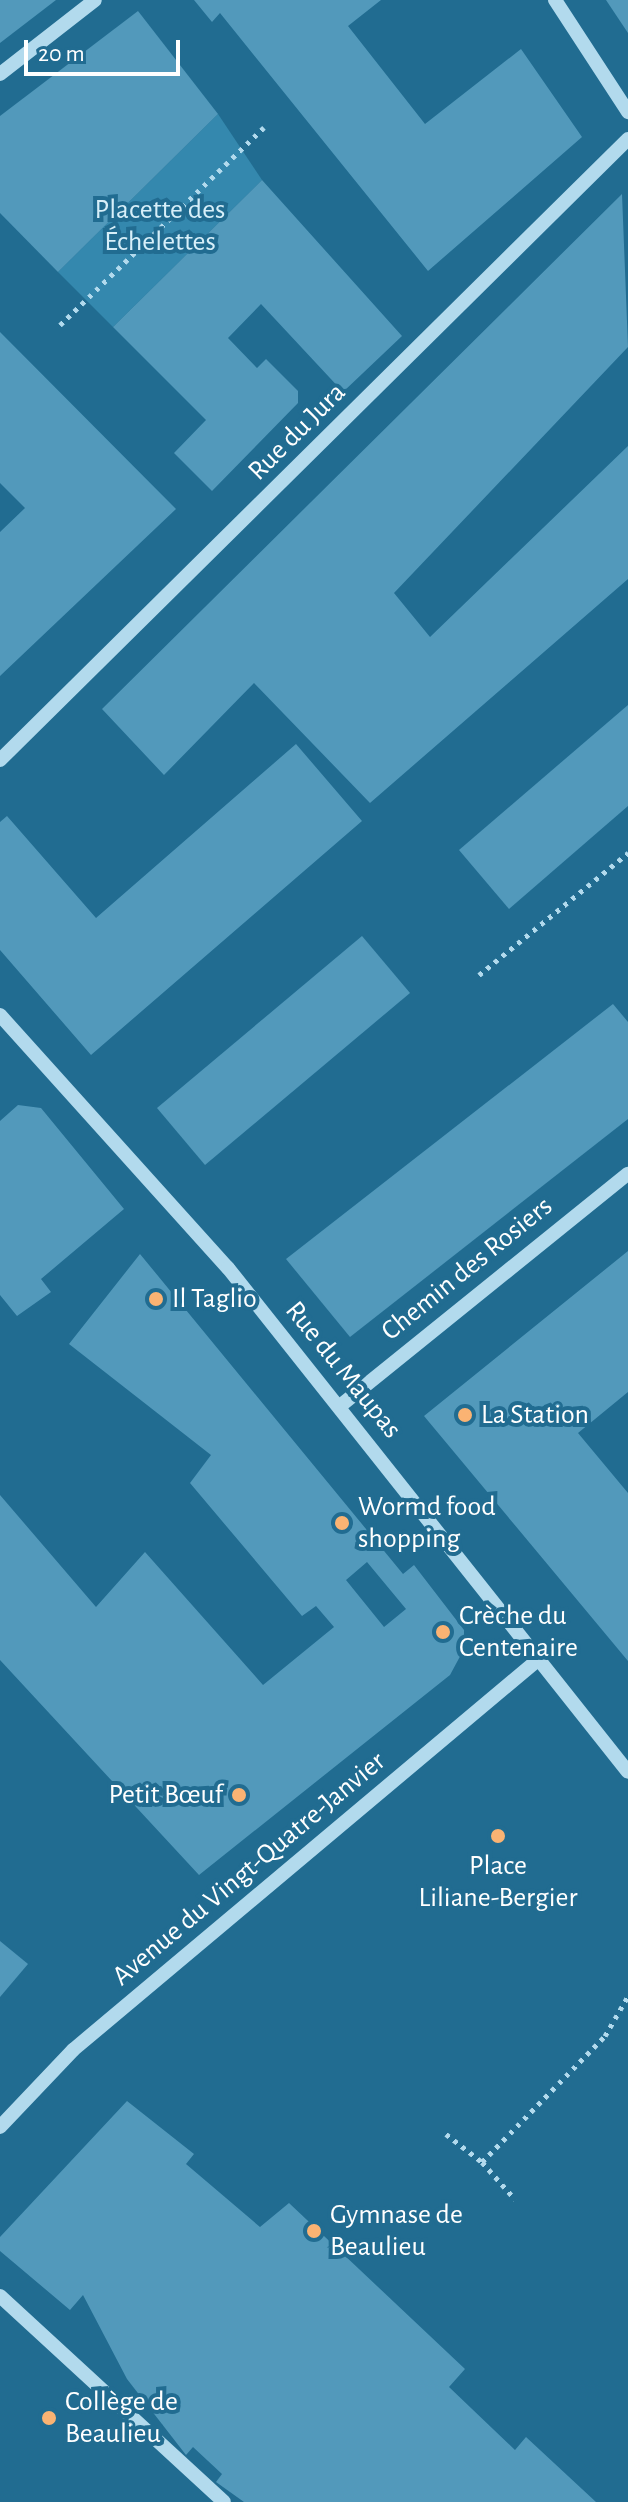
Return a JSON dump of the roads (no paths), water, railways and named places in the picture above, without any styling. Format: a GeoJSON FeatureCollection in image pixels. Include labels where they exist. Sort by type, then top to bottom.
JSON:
{"type":"FeatureCollection","features":[{"type":"Feature","properties":{"kind":"street"},"geometry":{"type":"LineString","coordinates":[[0,74],[95,0]]}},
{"type":"Feature","properties":{"kind":"street"},"geometry":{"type":"LineString","coordinates":[[555,0],[628,112]]}},
{"type":"Feature","properties":{"kind":"street","name":"Rue du Jura"},"geometry":{"type":"LineString","coordinates":[[0,760],[628,139]]}},
{"type":"Feature","properties":{"kind":"street","name":"Rue du Maupas"},"geometry":{"type":"LineString","coordinates":[[0,1015],[186,1219],[340,1406],[628,1772]]}},
{"type":"Feature","properties":{"kind":"street","name":"Chemin des Rosiers"},"geometry":{"type":"LineString","coordinates":[[340,1406],[628,1174]]}},
{"type":"Feature","properties":{"kind":"street","name":"Avenue du Vingt-Quatre-Janvier"},"geometry":{"type":"LineString","coordinates":[[0,2127],[73,2050],[540,1658]]}},
{"type":"Feature","properties":{"kind":"street"},"geometry":{"type":"LineString","coordinates":[[0,2296],[224,2502]]}},
{"type":"Feature","properties":{"kind":"place","name":"Il Taglio"},"geometry":{"type":"Point","coordinates":[156,1299]}},
{"type":"Feature","properties":{"kind":"place","name":"La Station"},"geometry":{"type":"Point","coordinates":[465,1415]}},
{"type":"Feature","properties":{"kind":"place","name":"Wormd food shopping"},"geometry":{"type":"Point","coordinates":[342,1523]}},
{"type":"Feature","properties":{"kind":"place","name":"Crèche du Centenaire"},"geometry":{"type":"Point","coordinates":[443,1632]}},
{"type":"Feature","properties":{"kind":"place","name":"Petit Bœuf"},"geometry":{"type":"Point","coordinates":[239,1795]}},
{"type":"Feature","properties":{"kind":"place","name":"Place Liliane-Bergier"},"geometry":{"type":"Point","coordinates":[498,1836]}},
{"type":"Feature","properties":{"kind":"place","name":"Gymnase de Beaulieu"},"geometry":{"type":"Point","coordinates":[314,2231]}},
{"type":"Feature","properties":{"kind":"place","name":"Collège de Beaulieu"},"geometry":{"type":"Point","coordinates":[49,2418]}},
{"type":"Feature","properties":{"kind":"park label","name":"Placette des Échelettes"},"geometry":{"type":"Point","coordinates":[160,226]}}]}
